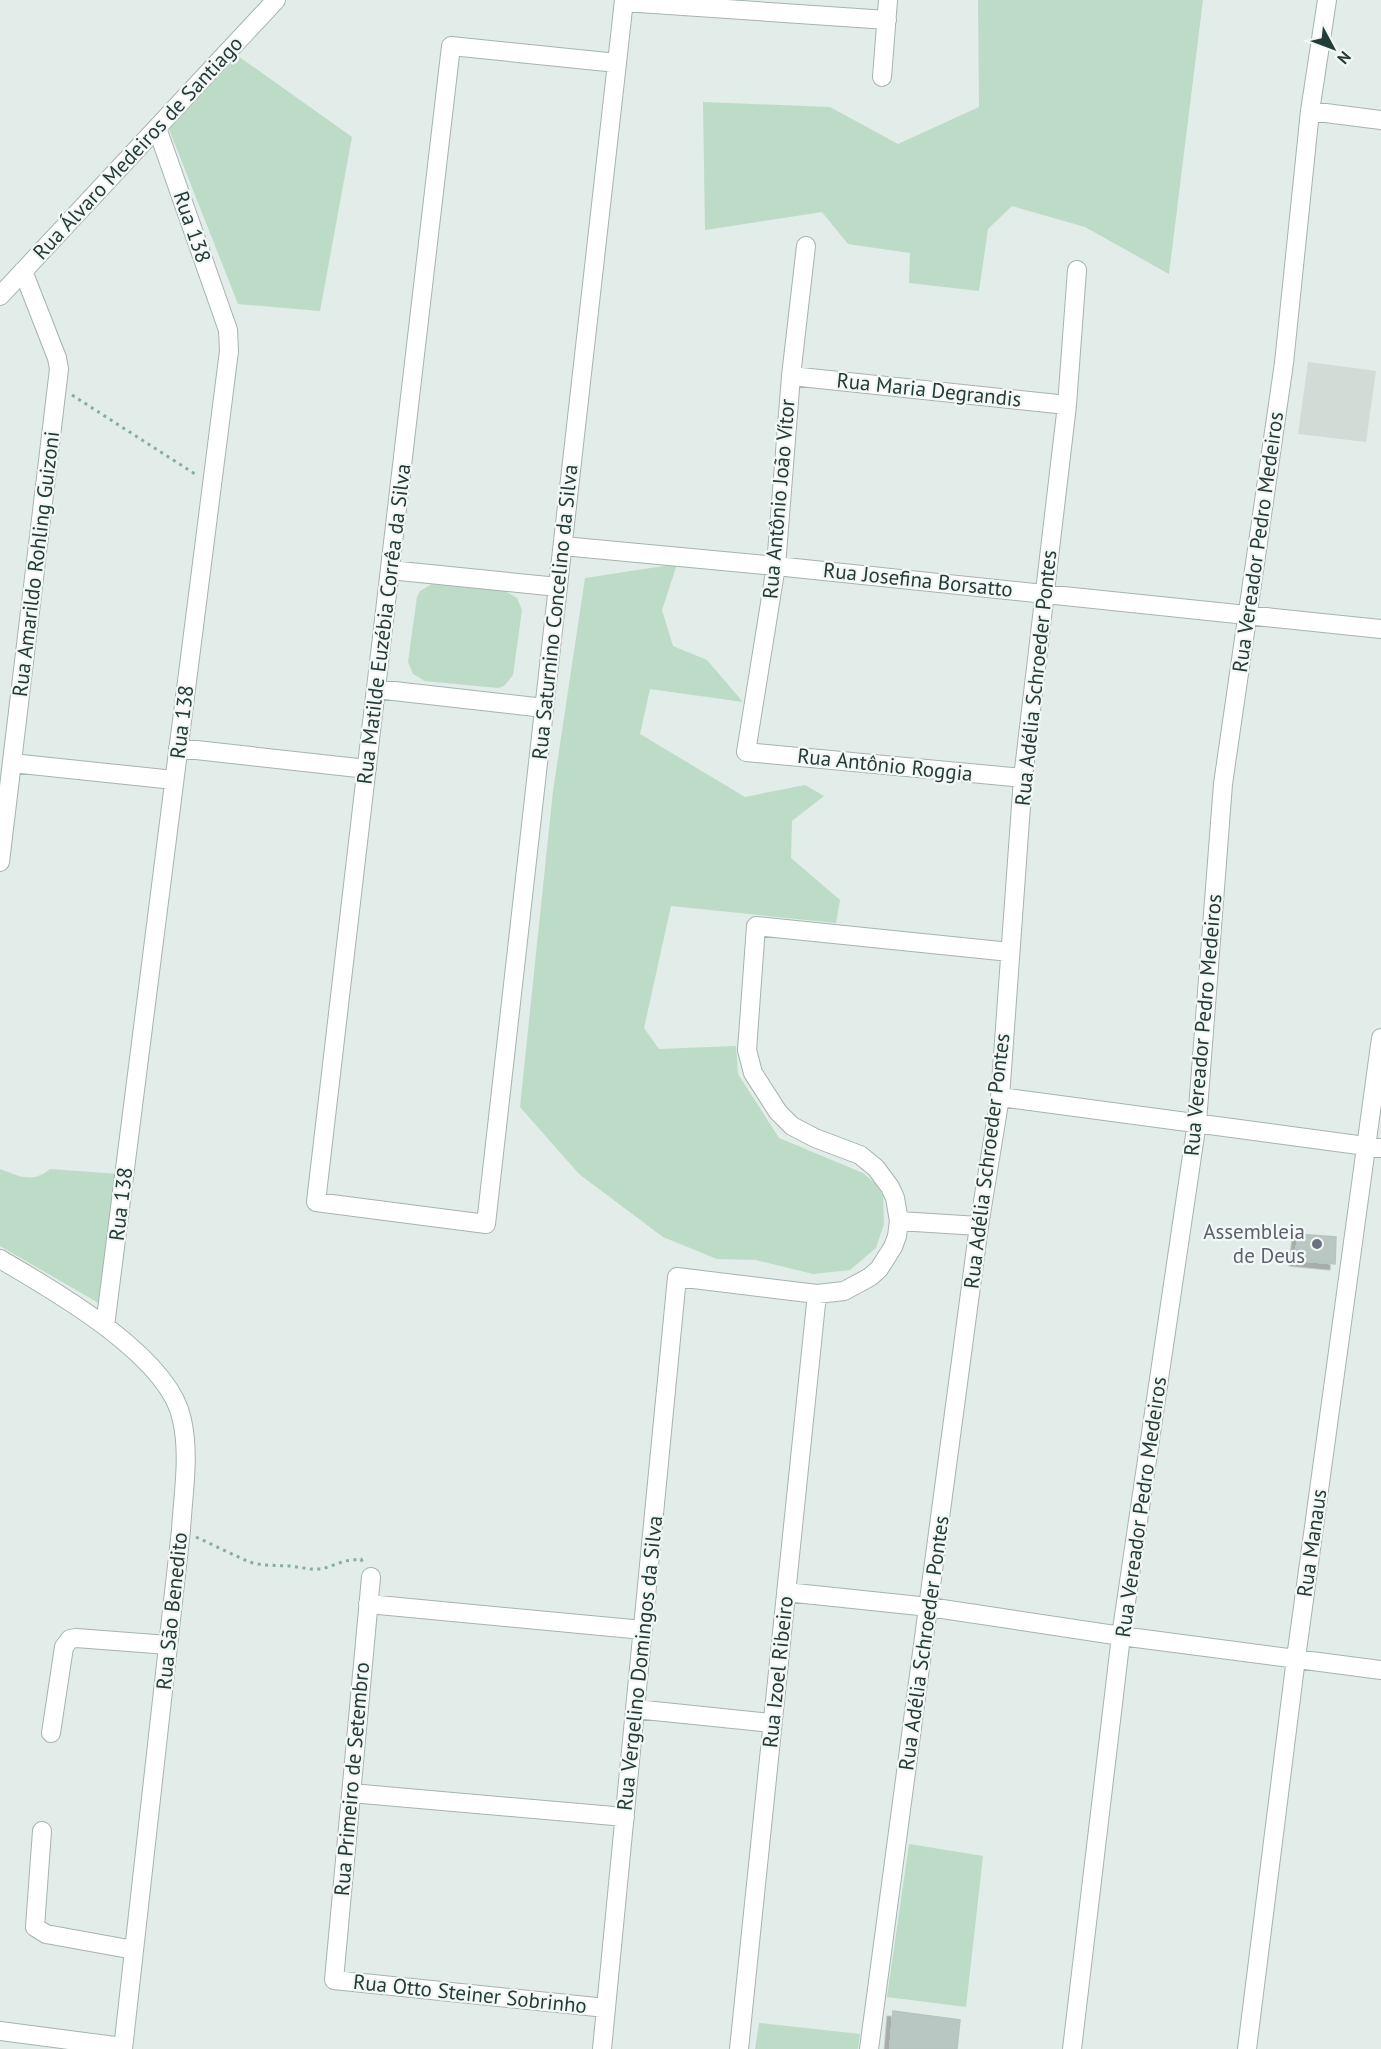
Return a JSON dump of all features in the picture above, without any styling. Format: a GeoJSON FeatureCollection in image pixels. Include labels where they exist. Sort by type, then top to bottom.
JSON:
{"type":"FeatureCollection","features":[{"type":"Feature","properties":{"kind":"street","name":"Rua Álvaro Medeiros de Santiago"},"geometry":{"type":"LineString","coordinates":[[0,296],[276,0]]}},
{"type":"Feature","properties":{"kind":"street"},"geometry":{"type":"LineString","coordinates":[[882,77],[888,0]]}},
{"type":"Feature","properties":{"kind":"street","name":"Rua Vereador Pedro Medeiros"},"geometry":{"type":"LineString","coordinates":[[1072,2049],[1121,1636],[1197,1122],[1223,784],[1284,363],[1310,111],[1327,0]]}},
{"type":"Feature","properties":{"kind":"street"},"geometry":{"type":"LineString","coordinates":[[624,1],[887,20]]}},
{"type":"Feature","properties":{"kind":"street","name":"Rua Saturnino Concelino da Silva"},"geometry":{"type":"LineString","coordinates":[[316,1202],[486,1224],[624,1]]}},
{"type":"Feature","properties":{"kind":"street","name":"Rua Matilde Euzébia Corrêa da Silva"},"geometry":{"type":"LineString","coordinates":[[316,1202],[451,46],[617,63]]}},
{"type":"Feature","properties":{"kind":"street"},"geometry":{"type":"LineString","coordinates":[[1310,111],[1381,120]]}},
{"type":"Feature","properties":{"kind":"street","name":"Rua 138"},"geometry":{"type":"LineString","coordinates":[[105,1326],[229,351],[228,330],[157,128]]}},
{"type":"Feature","properties":{"kind":"street","name":"Rua Antônio João Vítor"},"geometry":{"type":"LineString","coordinates":[[746,752],[776,566],[791,376],[806,246]]}},
{"type":"Feature","properties":{"kind":"street","name":"Rua Adélia Schroeder Pontes"},"geometry":{"type":"LineString","coordinates":[[869,2049],[980,1227],[1000,1096],[1023,778],[1067,405],[1077,270]]}},
{"type":"Feature","properties":{"kind":"street","name":"Rua Amarildo Rohling Guizoni"},"geometry":{"type":"LineString","coordinates":[[0,862],[59,369],[57,358],[23,271]]}},
{"type":"Feature","properties":{"kind":"street","name":"Rua Maria Degrandis"},"geometry":{"type":"LineString","coordinates":[[791,376],[1067,405]]}},
{"type":"Feature","properties":{"kind":"street","name":"Rua Josefina Borsatto"},"geometry":{"type":"LineString","coordinates":[[562,546],[1046,593],[1381,629]]}},
{"type":"Feature","properties":{"kind":"street"},"geometry":{"type":"LineString","coordinates":[[390,570],[558,588]]}},
{"type":"Feature","properties":{"kind":"street"},"geometry":{"type":"LineString","coordinates":[[376,688],[544,708]]}},
{"type":"Feature","properties":{"kind":"street"},"geometry":{"type":"LineString","coordinates":[[178,748],[367,769]]}},
{"type":"Feature","properties":{"kind":"street","name":"Rua Antônio Roggia"},"geometry":{"type":"LineString","coordinates":[[746,752],[1023,778]]}},
{"type":"Feature","properties":{"kind":"street"},"geometry":{"type":"LineString","coordinates":[[12,763],[174,780]]}},
{"type":"Feature","properties":{"kind":"street"},"geometry":{"type":"LineString","coordinates":[[817,1294],[844,1291],[870,1277],[887,1258],[893,1247],[899,1221],[895,1198],[890,1186],[869,1161],[792,1126],[778,1112],[753,1073],[747,1050],[756,926],[1010,952]]}},
{"type":"Feature","properties":{"kind":"street","name":"Rua Manaus"},"geometry":{"type":"LineString","coordinates":[[1247,2049],[1296,1658],[1374,1147],[1381,1038]]}},
{"type":"Feature","properties":{"kind":"street"},"geometry":{"type":"LineString","coordinates":[[1000,1096],[1374,1147]]}},
{"type":"Feature","properties":{"kind":"street"},"geometry":{"type":"LineString","coordinates":[[899,1221],[980,1227]]}},
{"type":"Feature","properties":{"kind":"street","name":"Rua São Benedito"},"geometry":{"type":"LineString","coordinates":[[0,1259],[105,1326],[147,1362],[174,1397],[182,1419],[186,1469],[181,1530],[123,2048]]}},
{"type":"Feature","properties":{"kind":"street","name":"Rua Vergelino Domingos da Silva"},"geometry":{"type":"LineString","coordinates":[[602,2049],[677,1277],[817,1294]]}},
{"type":"Feature","properties":{"kind":"street","name":"Rua Izoel Ribeiro"},"geometry":{"type":"LineString","coordinates":[[739,2049],[817,1294]]}},
{"type":"Feature","properties":{"kind":"street","name":"Rua Primeiro de Setembro"},"geometry":{"type":"LineString","coordinates":[[334,1980],[371,1577]]}},
{"type":"Feature","properties":{"kind":"street"},"geometry":{"type":"LineString","coordinates":[[786,1592],[928,1607],[1121,1636],[1381,1670]]}},
{"type":"Feature","properties":{"kind":"street"},"geometry":{"type":"LineString","coordinates":[[368,1604],[643,1630]]}},
{"type":"Feature","properties":{"kind":"street"},"geometry":{"type":"LineString","coordinates":[[51,1733],[64,1647],[70,1639],[168,1645]]}},
{"type":"Feature","properties":{"kind":"street"},"geometry":{"type":"LineString","coordinates":[[635,1709],[772,1723]]}},
{"type":"Feature","properties":{"kind":"street"},"geometry":{"type":"LineString","coordinates":[[351,1793],[625,1817]]}},
{"type":"Feature","properties":{"kind":"street"},"geometry":{"type":"LineString","coordinates":[[42,1831],[34,1927],[46,1934],[134,1950]]}},
{"type":"Feature","properties":{"kind":"street","name":"Rua Otto Steiner Sobrinho"},"geometry":{"type":"LineString","coordinates":[[334,1980],[606,2008]]}},
{"type":"Feature","properties":{"kind":"street"},"geometry":{"type":"LineString","coordinates":[[0,2031],[123,2048]]}},
{"type":"Feature","properties":{"kind":"path"},"geometry":{"type":"LineString","coordinates":[[58,386],[212,485]]}},
{"type":"Feature","properties":{"kind":"path"},"geometry":{"type":"LineString","coordinates":[[181,1530],[249,1562],[263,1565],[322,1569],[345,1561],[361,1559],[371,1577]]}},
{"type":"Feature","properties":{"kind":"shaded area"},"geometry":{"type":"Polygon","coordinates":[[[1308,362],[1376,371],[1366,442],[1298,434],[1308,362]]]}},
{"type":"Feature","properties":{"kind":"green space"},"geometry":{"type":"Polygon","coordinates":[[[978,0],[1203,0],[1169,274],[1085,227],[1012,206],[988,229],[979,291],[909,283],[910,253],[848,244],[822,212],[705,230],[703,102],[830,107],[898,144],[979,107],[978,0]]]}},
{"type":"Feature","properties":{"kind":"green space"},"geometry":{"type":"Polygon","coordinates":[[[238,56],[352,137],[320,311],[238,304],[169,129],[238,56]]]}},
{"type":"Feature","properties":{"kind":"green space"},"geometry":{"type":"Polygon","coordinates":[[[677,564],[662,610],[673,646],[707,660],[743,702],[650,689],[640,734],[745,797],[805,785],[824,796],[792,821],[791,858],[840,900],[836,923],[671,906],[644,1028],[659,1049],[736,1046],[738,1074],[779,1138],[863,1173],[875,1183],[883,1195],[884,1224],[876,1248],[850,1270],[813,1274],[756,1260],[717,1259],[663,1237],[579,1174],[520,1107],[553,791],[585,578],[677,564]]]}},
{"type":"Feature","properties":{"kind":"green space"},"geometry":{"type":"Polygon","coordinates":[[[432,584],[505,591],[517,598],[522,610],[513,675],[504,686],[498,688],[425,681],[413,674],[408,662],[417,597],[420,591],[432,584]]]}},
{"type":"Feature","properties":{"kind":"green space"},"geometry":{"type":"Polygon","coordinates":[[[0,1169],[25,1177],[37,1176],[50,1169],[119,1174],[102,1305],[0,1246],[0,1169]]]}},
{"type":"Feature","properties":{"kind":"green space"},"geometry":{"type":"Polygon","coordinates":[[[909,1844],[983,1856],[966,2007],[887,1997],[909,1844]]]}},
{"type":"Feature","properties":{"kind":"green space"},"geometry":{"type":"Polygon","coordinates":[[[759,2023],[860,2034],[858,2049],[755,2049],[759,2023]]]}},
{"type":"Feature","properties":{"kind":"building","name":"Assembleia de Deus"},"geometry":{"type":"Polygon","coordinates":[[[1298,1234],[1336,1237],[1335,1264],[1295,1260],[1298,1234]]]}},
{"type":"Feature","properties":{"kind":"building"},"geometry":{"type":"Polygon","coordinates":[[[893,2011],[960,2020],[957,2049],[890,2049],[893,2011]]]}},
{"type":"Feature","properties":{"kind":"place","name":"Assembleia de Deus"},"geometry":{"type":"Point","coordinates":[1317,1244]}}]}
